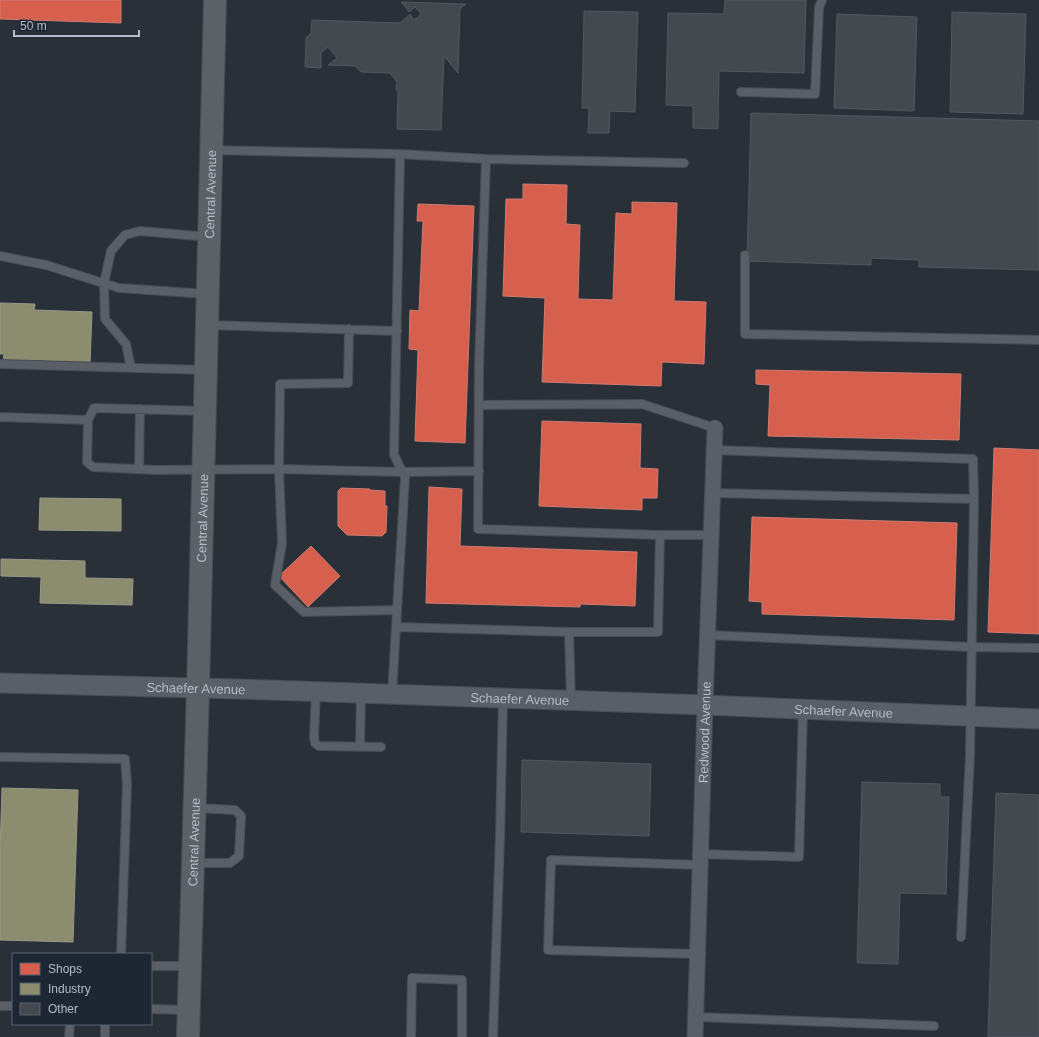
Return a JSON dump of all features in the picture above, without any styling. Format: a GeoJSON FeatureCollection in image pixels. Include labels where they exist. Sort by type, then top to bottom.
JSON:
{"type":"FeatureCollection","features":[{"type":"Feature","properties":{"kind":"main road","name":"Central Avenue"},"geometry":{"type":"LineString","coordinates":[[188,1037],[216,0]]}},
{"type":"Feature","properties":{"kind":"street","name":"Redwood Avenue"},"geometry":{"type":"LineString","coordinates":[[696,1037],[700,859],[715,428]]}},
{"type":"Feature","properties":{"kind":"street","name":"Schaefer Avenue"},"geometry":{"type":"LineString","coordinates":[[0,683],[705,704],[1039,719]]}},
{"type":"Feature","properties":{"kind":"lane"},"geometry":{"type":"LineString","coordinates":[[741,92],[815,94],[819,7],[822,0]]}},
{"type":"Feature","properties":{"kind":"lane"},"geometry":{"type":"LineString","coordinates":[[212,150],[400,154],[486,159],[684,164]]}},
{"type":"Feature","properties":{"kind":"lane"},"geometry":{"type":"LineString","coordinates":[[392,694],[405,477],[394,455],[400,154]]}},
{"type":"Feature","properties":{"kind":"lane"},"geometry":{"type":"LineString","coordinates":[[486,159],[479,366],[478,529],[711,535]]}},
{"type":"Feature","properties":{"kind":"lane"},"geometry":{"type":"LineString","coordinates":[[131,368],[126,344],[105,319],[104,283],[111,251],[125,235],[140,232],[210,237]]}},
{"type":"Feature","properties":{"kind":"lane"},"geometry":{"type":"LineString","coordinates":[[745,255],[745,334],[1039,340]]}},
{"type":"Feature","properties":{"kind":"lane"},"geometry":{"type":"LineString","coordinates":[[0,256],[46,265],[119,288],[208,294]]}},
{"type":"Feature","properties":{"kind":"lane"},"geometry":{"type":"LineString","coordinates":[[207,325],[397,331]]}},
{"type":"Feature","properties":{"kind":"lane"},"geometry":{"type":"LineString","coordinates":[[349,329],[348,383],[280,384],[279,469],[282,543],[275,585],[304,612],[397,610]]}},
{"type":"Feature","properties":{"kind":"lane"},"geometry":{"type":"LineString","coordinates":[[0,364],[206,370]]}},
{"type":"Feature","properties":{"kind":"lane"},"geometry":{"type":"LineString","coordinates":[[479,405],[642,404],[715,428]]}},
{"type":"Feature","properties":{"kind":"lane"},"geometry":{"type":"LineString","coordinates":[[205,411],[94,408],[88,420],[87,462],[93,467],[139,470],[279,469],[402,472],[479,471]]}},
{"type":"Feature","properties":{"kind":"lane"},"geometry":{"type":"LineString","coordinates":[[139,470],[140,409]]}},
{"type":"Feature","properties":{"kind":"lane"},"geometry":{"type":"LineString","coordinates":[[0,417],[88,420]]}},
{"type":"Feature","properties":{"kind":"lane"},"geometry":{"type":"LineString","coordinates":[[714,450],[973,459],[974,500],[970,754],[961,937]]}},
{"type":"Feature","properties":{"kind":"lane"},"geometry":{"type":"LineString","coordinates":[[713,493],[974,500]]}},
{"type":"Feature","properties":{"kind":"lane"},"geometry":{"type":"LineString","coordinates":[[396,627],[569,632],[658,632],[660,534]]}},
{"type":"Feature","properties":{"kind":"lane"},"geometry":{"type":"LineString","coordinates":[[569,632],[571,700]]}},
{"type":"Feature","properties":{"kind":"lane"},"geometry":{"type":"LineString","coordinates":[[707,635],[1039,648]]}},
{"type":"Feature","properties":{"kind":"lane"},"geometry":{"type":"LineString","coordinates":[[316,692],[315,743],[319,746],[381,747]]}},
{"type":"Feature","properties":{"kind":"lane"},"geometry":{"type":"LineString","coordinates":[[360,747],[361,693]]}},
{"type":"Feature","properties":{"kind":"lane"},"geometry":{"type":"LineString","coordinates":[[493,1037],[500,845],[503,698]]}},
{"type":"Feature","properties":{"kind":"lane"},"geometry":{"type":"LineString","coordinates":[[698,954],[548,950],[551,860],[799,857],[804,709]]}},
{"type":"Feature","properties":{"kind":"lane"},"geometry":{"type":"LineString","coordinates":[[0,757],[125,759],[127,784],[121,953]]}},
{"type":"Feature","properties":{"kind":"lane"},"geometry":{"type":"LineString","coordinates":[[193,863],[230,863],[239,856],[241,816],[235,810],[195,808]]}},
{"type":"Feature","properties":{"kind":"lane"},"geometry":{"type":"LineString","coordinates":[[152,966],[190,966]]}},
{"type":"Feature","properties":{"kind":"lane"},"geometry":{"type":"LineString","coordinates":[[411,1037],[412,978],[462,980],[462,1037]]}},
{"type":"Feature","properties":{"kind":"lane"},"geometry":{"type":"LineString","coordinates":[[0,1006],[12,1006]]}},
{"type":"Feature","properties":{"kind":"lane"},"geometry":{"type":"LineString","coordinates":[[152,1009],[189,1010]]}},
{"type":"Feature","properties":{"kind":"lane"},"geometry":{"type":"LineString","coordinates":[[696,1017],[934,1026]]}},
{"type":"Feature","properties":{"kind":"lane"},"geometry":{"type":"LineString","coordinates":[[69,1037],[70,1025]]}},
{"type":"Feature","properties":{"kind":"lane"},"geometry":{"type":"LineString","coordinates":[[105,1037],[106,1025]]}},
{"type":"Feature","properties":{"kind":"building: Shops"},"geometry":{"type":"Polygon","coordinates":[[[0,0],[121,0],[121,23],[0,19],[0,0]]]}},
{"type":"Feature","properties":{"kind":"building: Shops"},"geometry":{"type":"Polygon","coordinates":[[[523,184],[567,185],[566,224],[580,225],[578,299],[613,300],[616,213],[632,214],[632,202],[677,203],[674,301],[706,302],[704,364],[662,362],[661,386],[542,382],[545,298],[503,296],[506,199],[523,199],[523,184]]]}},
{"type":"Feature","properties":{"kind":"building: Shops"},"geometry":{"type":"Polygon","coordinates":[[[418,204],[474,206],[465,443],[415,441],[418,350],[409,349],[410,310],[419,311],[423,221],[417,221],[418,204]]]}},
{"type":"Feature","properties":{"kind":"building: Shops"},"geometry":{"type":"Polygon","coordinates":[[[756,370],[961,374],[959,440],[768,436],[770,385],[756,384],[756,370]]]}},
{"type":"Feature","properties":{"kind":"building: Shops"},"geometry":{"type":"Polygon","coordinates":[[[542,421],[641,424],[640,468],[658,469],[657,498],[642,498],[642,510],[539,506],[542,421]]]}},
{"type":"Feature","properties":{"kind":"building: Shops"},"geometry":{"type":"Polygon","coordinates":[[[994,448],[1039,450],[1039,634],[988,632],[994,448]]]}},
{"type":"Feature","properties":{"kind":"building: Shops"},"geometry":{"type":"Polygon","coordinates":[[[429,487],[462,489],[460,546],[637,552],[635,606],[580,604],[580,607],[426,603],[429,487]]]}},
{"type":"Feature","properties":{"kind":"building: Shops"},"geometry":{"type":"Polygon","coordinates":[[[341,488],[385,491],[385,506],[387,506],[386,532],[382,536],[347,535],[338,526],[338,491],[341,488]]]}},
{"type":"Feature","properties":{"kind":"building: Shops"},"geometry":{"type":"Polygon","coordinates":[[[752,517],[957,523],[954,620],[762,614],[762,602],[749,601],[752,517]]]}},
{"type":"Feature","properties":{"kind":"building: Shops"},"geometry":{"type":"Polygon","coordinates":[[[311,546],[340,576],[308,607],[279,576],[311,546]]]}},
{"type":"Feature","properties":{"kind":"building: Industry"},"geometry":{"type":"Polygon","coordinates":[[[0,303],[35,304],[34,310],[92,312],[90,363],[3,361],[4,354],[0,354],[0,303]]]}},
{"type":"Feature","properties":{"kind":"building: Industry"},"geometry":{"type":"Polygon","coordinates":[[[40,498],[121,499],[121,531],[39,530],[40,498]]]}},
{"type":"Feature","properties":{"kind":"building: Industry"},"geometry":{"type":"Polygon","coordinates":[[[1,559],[85,561],[85,578],[133,579],[132,605],[40,603],[41,577],[1,576],[1,559]]]}},
{"type":"Feature","properties":{"kind":"building: Industry"},"geometry":{"type":"Polygon","coordinates":[[[2,788],[78,790],[73,942],[0,940],[2,788]]]}},
{"type":"Feature","properties":{"kind":"building: Other"},"geometry":{"type":"Polygon","coordinates":[[[725,0],[806,0],[804,73],[719,71],[718,129],[693,128],[693,106],[666,105],[668,13],[724,14],[725,0]]]}},
{"type":"Feature","properties":{"kind":"building: Other"},"geometry":{"type":"Polygon","coordinates":[[[401,2],[466,4],[460,9],[458,73],[444,56],[441,130],[397,129],[397,82],[390,73],[361,72],[355,66],[328,65],[337,58],[328,47],[321,53],[321,68],[305,67],[306,38],[311,33],[312,20],[400,23],[410,14],[414,20],[421,14],[415,7],[409,12],[401,2]]]}},
{"type":"Feature","properties":{"kind":"building: Other"},"geometry":{"type":"Polygon","coordinates":[[[584,11],[638,12],[635,112],[610,111],[609,133],[588,133],[589,108],[582,108],[584,11]]]}},
{"type":"Feature","properties":{"kind":"building: Other"},"geometry":{"type":"Polygon","coordinates":[[[952,12],[1026,14],[1023,114],[950,112],[952,12]]]}},
{"type":"Feature","properties":{"kind":"building: Other"},"geometry":{"type":"Polygon","coordinates":[[[837,14],[917,17],[914,111],[834,108],[837,14]]]}},
{"type":"Feature","properties":{"kind":"building: Other"},"geometry":{"type":"Polygon","coordinates":[[[751,113],[1039,121],[1039,270],[919,267],[919,260],[871,258],[871,265],[747,261],[751,113]]]}},
{"type":"Feature","properties":{"kind":"building: Other"},"geometry":{"type":"Polygon","coordinates":[[[522,760],[651,764],[649,836],[521,832],[522,760]]]}},
{"type":"Feature","properties":{"kind":"building: Other"},"geometry":{"type":"Polygon","coordinates":[[[862,782],[940,784],[940,797],[949,797],[946,894],[900,893],[898,964],[857,963],[862,782]]]}},
{"type":"Feature","properties":{"kind":"building: Other"},"geometry":{"type":"Polygon","coordinates":[[[996,793],[1039,795],[1039,1037],[988,1037],[996,793]]]}}]}
